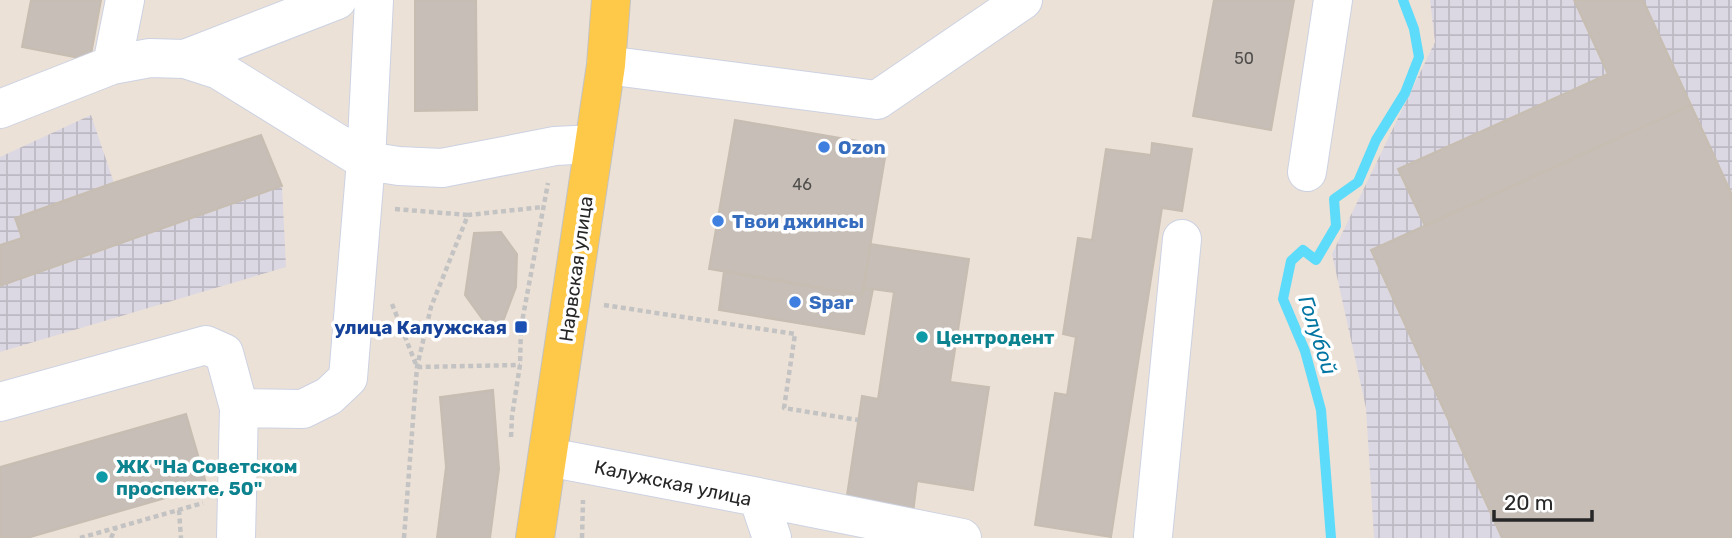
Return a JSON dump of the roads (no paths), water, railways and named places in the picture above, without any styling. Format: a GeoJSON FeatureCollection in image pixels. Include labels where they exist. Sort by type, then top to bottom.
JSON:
{"type":"FeatureCollection","features":[{"type":"Feature","properties":{"kind":"main road","name":"Нарвская улица"},"geometry":{"type":"LineString","coordinates":[[535,538],[606,65],[611,0]]}},
{"type":"Feature","properties":{"kind":"street"},"geometry":{"type":"LineString","coordinates":[[112,65],[125,0]]}},
{"type":"Feature","properties":{"kind":"street"},"geometry":{"type":"LineString","coordinates":[[185,60],[337,0]]}},
{"type":"Feature","properties":{"kind":"street"},"geometry":{"type":"LineString","coordinates":[[239,408],[303,409],[329,396],[348,378],[366,160],[374,0]]}},
{"type":"Feature","properties":{"kind":"street"},"geometry":{"type":"LineString","coordinates":[[606,65],[877,100],[1023,0]]}},
{"type":"Feature","properties":{"kind":"street"},"geometry":{"type":"LineString","coordinates":[[1307,172],[1332,0]]}},
{"type":"Feature","properties":{"kind":"street"},"geometry":{"type":"LineString","coordinates":[[0,109],[112,65],[150,58],[185,60],[219,70],[366,160],[399,166],[442,168],[555,146],[594,144]]}},
{"type":"Feature","properties":{"kind":"street"},"geometry":{"type":"LineString","coordinates":[[1147,537],[1182,239]]}},
{"type":"Feature","properties":{"kind":"street"},"geometry":{"type":"LineString","coordinates":[[0,402],[206,345],[224,353],[239,408],[236,538]]}},
{"type":"Feature","properties":{"kind":"street","name":"Калужская улица"},"geometry":{"type":"LineString","coordinates":[[548,457],[758,497],[772,538]]}},
{"type":"Feature","properties":{"kind":"street"},"geometry":{"type":"LineString","coordinates":[[758,497],[962,538]]}},
{"type":"Feature","properties":{"kind":"waterway","name":"Голубой"},"geometry":{"type":"LineString","coordinates":[[1331,538],[1321,410],[1305,351],[1283,299],[1291,261],[1303,250],[1316,260],[1336,226],[1334,199],[1358,182],[1376,140],[1405,93],[1419,57],[1414,29],[1403,0]]}},
{"type":"Feature","properties":{"kind":"place","name":"Ozon"},"geometry":{"type":"Point","coordinates":[824,147]}},
{"type":"Feature","properties":{"kind":"place","name":"Твои джинсы"},"geometry":{"type":"Point","coordinates":[718,221]}},
{"type":"Feature","properties":{"kind":"place","name":"Spar"},"geometry":{"type":"Point","coordinates":[795,302]}},
{"type":"Feature","properties":{"kind":"place","name":"улица Калужская"},"geometry":{"type":"Point","coordinates":[521,327]}},
{"type":"Feature","properties":{"kind":"place","name":"Центродент"},"geometry":{"type":"Point","coordinates":[922,337]}},
{"type":"Feature","properties":{"kind":"place","name":"ЖК \"На Советском проспекте, 50\""},"geometry":{"type":"Point","coordinates":[102,477]}}]}
